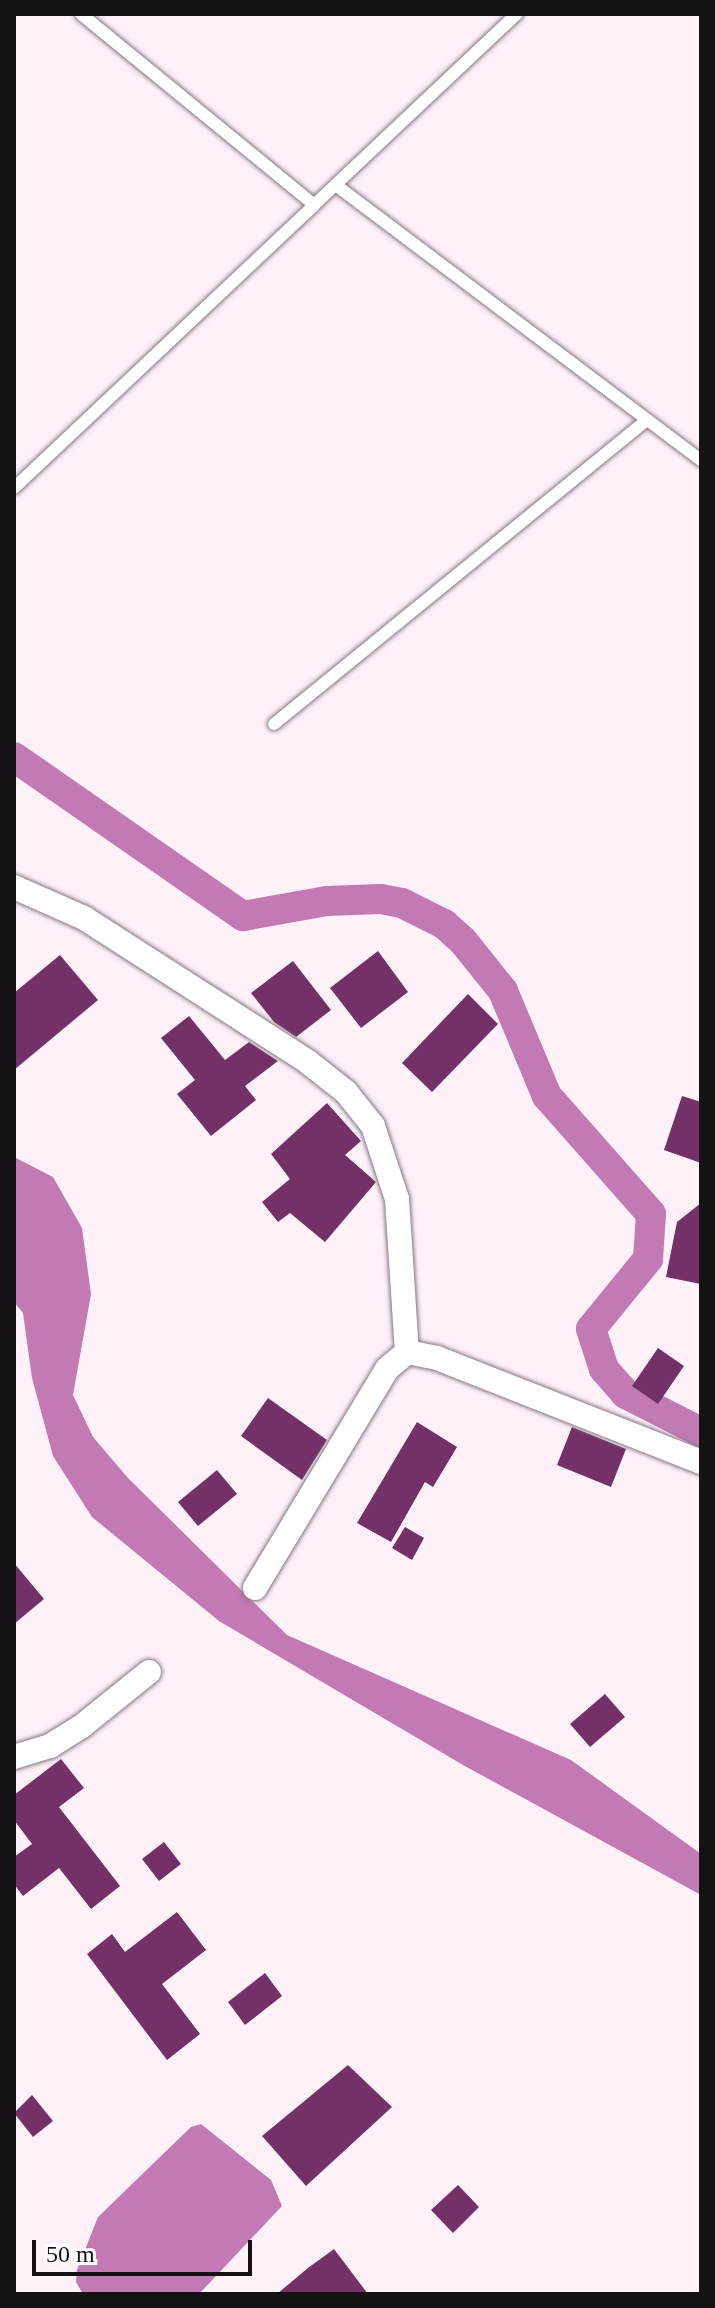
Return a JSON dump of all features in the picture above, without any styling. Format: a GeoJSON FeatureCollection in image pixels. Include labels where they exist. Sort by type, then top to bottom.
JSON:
{"type":"FeatureCollection","features":[{"type":"Feature","properties":{"kind":"street"},"geometry":{"type":"LineString","coordinates":[[14,887],[84,918],[346,1092],[373,1126],[397,1199],[407,1352]]}},
{"type":"Feature","properties":{"kind":"street"},"geometry":{"type":"LineString","coordinates":[[407,1352],[437,1358],[701,1462]]}},
{"type":"Feature","properties":{"kind":"street"},"geometry":{"type":"LineString","coordinates":[[255,1588],[387,1369],[407,1352]]}},
{"type":"Feature","properties":{"kind":"street"},"geometry":{"type":"LineString","coordinates":[[14,1757],[50,1746],[82,1726],[149,1672]]}},
{"type":"Feature","properties":{"kind":"lane"},"geometry":{"type":"LineString","coordinates":[[81,14],[314,205]]}},
{"type":"Feature","properties":{"kind":"lane"},"geometry":{"type":"LineString","coordinates":[[14,488],[517,14]]}},
{"type":"Feature","properties":{"kind":"lane"},"geometry":{"type":"LineString","coordinates":[[337,186],[701,460]]}},
{"type":"Feature","properties":{"kind":"lane"},"geometry":{"type":"LineString","coordinates":[[274,724],[646,421]]}},
{"type":"Feature","properties":{"kind":"shaded area"},"geometry":{"type":"Polygon","coordinates":[[[14,1157],[53,1177],[82,1228],[91,1294],[73,1395],[93,1437],[128,1478],[287,1635],[571,1760],[701,1854],[701,1895],[463,1765],[219,1621],[92,1517],[53,1456],[32,1378],[23,1313],[14,1302],[14,1157]]]}},
{"type":"Feature","properties":{"kind":"shaded area"},"geometry":{"type":"Polygon","coordinates":[[[201,2124],[271,2180],[282,2206],[199,2294],[83,2294],[76,2282],[77,2270],[98,2217],[191,2127],[201,2124]]]}},
{"type":"Feature","properties":{"kind":"building"},"geometry":{"type":"Polygon","coordinates":[[[378,951],[408,992],[361,1028],[330,988],[378,951]]]}},
{"type":"Feature","properties":{"kind":"building"},"geometry":{"type":"Polygon","coordinates":[[[60,955],[98,1000],[14,1070],[14,993],[60,955]]]}},
{"type":"Feature","properties":{"kind":"building"},"geometry":{"type":"Polygon","coordinates":[[[293,961],[331,1010],[296,1037],[274,1022],[251,993],[293,961]]]}},
{"type":"Feature","properties":{"kind":"building"},"geometry":{"type":"Polygon","coordinates":[[[468,994],[498,1024],[432,1092],[402,1063],[468,994]]]}},
{"type":"Feature","properties":{"kind":"building"},"geometry":{"type":"Polygon","coordinates":[[[189,1016],[225,1060],[249,1042],[278,1061],[245,1086],[256,1100],[211,1136],[177,1094],[195,1080],[161,1038],[189,1016]]]}},
{"type":"Feature","properties":{"kind":"building"},"geometry":{"type":"Polygon","coordinates":[[[682,1096],[701,1102],[701,1163],[664,1150],[682,1096]]]}},
{"type":"Feature","properties":{"kind":"building"},"geometry":{"type":"Polygon","coordinates":[[[327,1103],[361,1141],[345,1155],[376,1182],[325,1242],[290,1213],[278,1222],[262,1202],[290,1179],[271,1154],[327,1103]]]}},
{"type":"Feature","properties":{"kind":"building"},"geometry":{"type":"Polygon","coordinates":[[[701,1203],[701,1284],[666,1277],[677,1222],[701,1203]]]}},
{"type":"Feature","properties":{"kind":"building"},"geometry":{"type":"Polygon","coordinates":[[[658,1348],[684,1366],[658,1404],[632,1386],[658,1348]]]}},
{"type":"Feature","properties":{"kind":"building"},"geometry":{"type":"Polygon","coordinates":[[[268,1398],[327,1440],[302,1480],[241,1436],[268,1398]]]}},
{"type":"Feature","properties":{"kind":"building"},"geometry":{"type":"Polygon","coordinates":[[[417,1422],[457,1447],[433,1487],[425,1482],[391,1542],[357,1523],[417,1422]]]}},
{"type":"Feature","properties":{"kind":"building"},"geometry":{"type":"Polygon","coordinates":[[[572,1427],[626,1449],[611,1487],[557,1465],[572,1427]]]}},
{"type":"Feature","properties":{"kind":"building"},"geometry":{"type":"Polygon","coordinates":[[[217,1470],[237,1494],[198,1526],[178,1502],[217,1470]]]}},
{"type":"Feature","properties":{"kind":"building"},"geometry":{"type":"Polygon","coordinates":[[[405,1527],[424,1538],[412,1560],[392,1548],[405,1527]]]}},
{"type":"Feature","properties":{"kind":"building"},"geometry":{"type":"Polygon","coordinates":[[[14,1563],[44,1599],[14,1624],[14,1563]]]}},
{"type":"Feature","properties":{"kind":"building"},"geometry":{"type":"Polygon","coordinates":[[[605,1694],[625,1717],[590,1747],[570,1724],[605,1694]]]}},
{"type":"Feature","properties":{"kind":"building"},"geometry":{"type":"Polygon","coordinates":[[[61,1759],[84,1788],[59,1807],[120,1886],[91,1909],[59,1868],[23,1896],[14,1884],[14,1857],[32,1844],[14,1820],[14,1795],[61,1759]]]}},
{"type":"Feature","properties":{"kind":"building"},"geometry":{"type":"Polygon","coordinates":[[[164,1842],[181,1864],[159,1881],[142,1859],[164,1842]]]}},
{"type":"Feature","properties":{"kind":"building"},"geometry":{"type":"Polygon","coordinates":[[[177,1912],[206,1950],[162,1984],[200,2034],[167,2060],[87,1954],[112,1934],[125,1952],[177,1912]]]}},
{"type":"Feature","properties":{"kind":"building"},"geometry":{"type":"Polygon","coordinates":[[[265,1973],[282,1996],[245,2025],[228,2002],[265,1973]]]}},
{"type":"Feature","properties":{"kind":"building"},"geometry":{"type":"Polygon","coordinates":[[[348,2065],[392,2107],[306,2186],[262,2136],[348,2065]]]}},
{"type":"Feature","properties":{"kind":"building"},"geometry":{"type":"Polygon","coordinates":[[[32,2095],[53,2121],[33,2137],[14,2113],[32,2095]]]}},
{"type":"Feature","properties":{"kind":"building"},"geometry":{"type":"Polygon","coordinates":[[[458,2185],[479,2207],[453,2233],[431,2210],[458,2185]]]}},
{"type":"Feature","properties":{"kind":"building"},"geometry":{"type":"Polygon","coordinates":[[[334,2249],[368,2294],[277,2294],[308,2268],[334,2249]]]}},
{"type":"Feature","properties":{"kind":"waterway"},"geometry":{"type":"LineString","coordinates":[[14,757],[243,916],[327,901],[381,899],[402,903],[444,924],[463,941],[503,991],[547,1096],[651,1214],[648,1259],[591,1329],[604,1369],[626,1394],[701,1432]]}}]}
